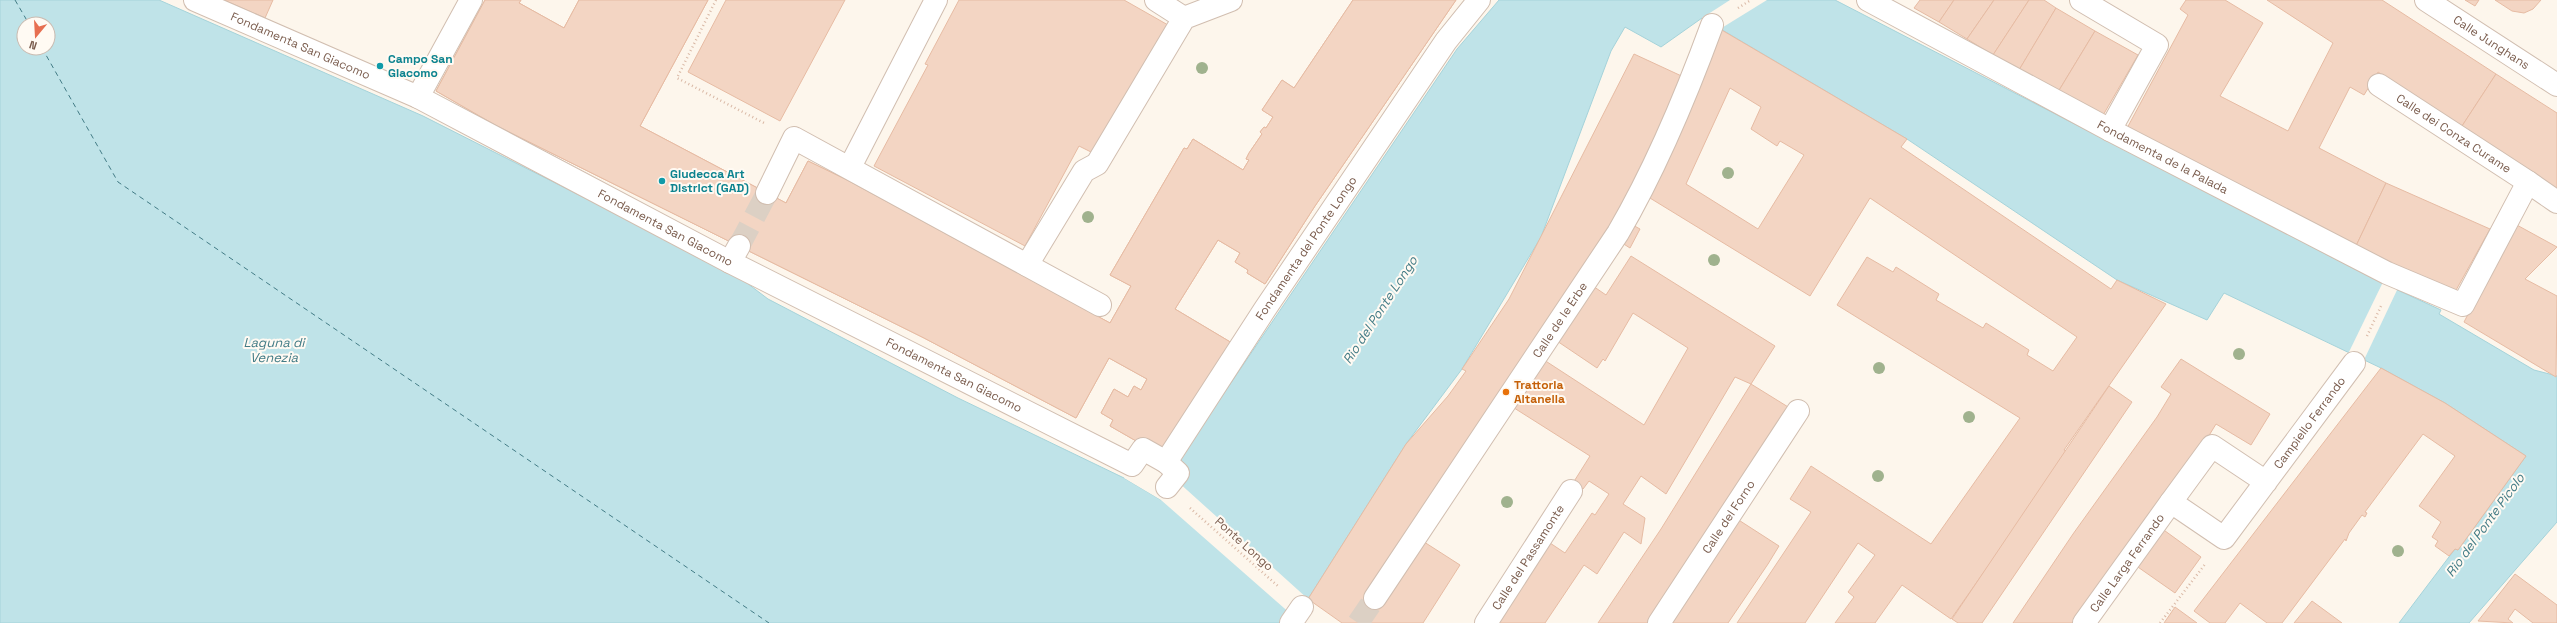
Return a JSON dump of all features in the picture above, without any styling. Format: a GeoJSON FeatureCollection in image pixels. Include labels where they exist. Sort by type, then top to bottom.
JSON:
{"type":"FeatureCollection","features":[{"type":"Feature","properties":{"kind":"street","name":"Fondamenta San Giacomo"},"geometry":{"type":"LineString","coordinates":[[195,0],[418,97],[734,254],[1132,465],[1143,449],[1166,462]]}},
{"type":"Feature","properties":{"kind":"street"},"geometry":{"type":"LineString","coordinates":[[418,97],[471,0]]}},
{"type":"Feature","properties":{"kind":"street"},"geometry":{"type":"LineString","coordinates":[[850,167],[936,0]]}},
{"type":"Feature","properties":{"kind":"street"},"geometry":{"type":"LineString","coordinates":[[1156,0],[1184,18]]}},
{"type":"Feature","properties":{"kind":"street"},"geometry":{"type":"LineString","coordinates":[[1027,265],[1084,171],[1096,164],[1184,18],[1231,0]]}},
{"type":"Feature","properties":{"kind":"street","name":"Fondamenta del Ponte Longo"},"geometry":{"type":"LineString","coordinates":[[1166,462],[1265,308],[1428,67],[1479,0]]}},
{"type":"Feature","properties":{"kind":"street","name":"Fondamenta de la Palada"},"geometry":{"type":"LineString","coordinates":[[1868,0],[2110,130],[2394,277],[2463,305],[2528,182]]}},
{"type":"Feature","properties":{"kind":"street"},"geometry":{"type":"LineString","coordinates":[[2081,0],[2157,45],[2110,130]]}},
{"type":"Feature","properties":{"kind":"street","name":"Calle Junghans"},"geometry":{"type":"LineString","coordinates":[[2426,0],[2557,85]]}},
{"type":"Feature","properties":{"kind":"street","name":"Calle de le Erbe"},"geometry":{"type":"LineString","coordinates":[[1375,598],[1618,233],[1654,164],[1695,72],[1712,24]]}},
{"type":"Feature","properties":{"kind":"street","name":"Calle dei Conza Curame"},"geometry":{"type":"LineString","coordinates":[[2379,85],[2557,202]]}},
{"type":"Feature","properties":{"kind":"street"},"geometry":{"type":"LineString","coordinates":[[767,193],[794,138],[850,167],[1100,305]]}},
{"type":"Feature","properties":{"kind":"street","name":"Campiello Ferrando"},"geometry":{"type":"LineString","coordinates":[[2224,538],[2354,363]]}},
{"type":"Feature","properties":{"kind":"street","name":"Calle del Forno"},"geometry":{"type":"LineString","coordinates":[[1659,623],[1798,411]]}},
{"type":"Feature","properties":{"kind":"street"},"geometry":{"type":"LineString","coordinates":[[2224,538],[2172,502],[2212,446],[2266,482]]}},
{"type":"Feature","properties":{"kind":"street"},"geometry":{"type":"LineString","coordinates":[[1166,462],[1178,473],[1167,487]]}},
{"type":"Feature","properties":{"kind":"street","name":"Calle del Passamonte"},"geometry":{"type":"LineString","coordinates":[[1486,623],[1571,491]]}},
{"type":"Feature","properties":{"kind":"street","name":"Calle Larga Ferrando"},"geometry":{"type":"LineString","coordinates":[[2084,623],[2172,502]]}},
{"type":"Feature","properties":{"kind":"path"},"geometry":{"type":"LineString","coordinates":[[716,0],[677,78],[794,138]]}},
{"type":"Feature","properties":{"kind":"path"},"geometry":{"type":"LineString","coordinates":[[2354,363],[2394,277]]}},
{"type":"Feature","properties":{"kind":"path","name":"Ponte Longo"},"geometry":{"type":"LineString","coordinates":[[1167,487],[1296,615]]}},
{"type":"Feature","properties":{"kind":"path"},"geometry":{"type":"LineString","coordinates":[[2160,623],[2224,538]]}},
{"type":"Feature","properties":{"kind":"water","name":"Laguna di Venezia"},"geometry":{"type":"Polygon","coordinates":[[[0,0],[159,0],[423,116],[735,274],[768,299],[958,398],[1124,478],[1161,500],[1176,464],[1457,49],[1499,0],[1835,0],[2380,282],[2441,310],[2439,314],[2534,370],[2557,376],[2557,522],[2469,623],[2399,623],[2455,549],[2458,550],[2526,456],[2445,403],[2381,368],[2224,293],[2207,320],[2117,280],[1907,139],[1702,18],[1661,47],[1625,27],[1611,51],[1541,237],[1462,369],[1406,444],[1308,599],[1303,623],[0,623],[0,0]]]}},
{"type":"Feature","properties":{"kind":"pier"},"geometry":{"type":"Polygon","coordinates":[[[1730,0],[1767,0],[1720,29],[1702,18],[1730,0]]]}},
{"type":"Feature","properties":{"kind":"pier"},"geometry":{"type":"Polygon","coordinates":[[[2383,282],[2398,288],[2363,362],[2348,354],[2383,282]]]}},
{"type":"Feature","properties":{"kind":"pier"},"geometry":{"type":"Polygon","coordinates":[[[1125,476],[1161,498],[1176,480],[1308,599],[1305,623],[1292,615],[1161,500],[1124,478],[1125,476]]]}},
{"type":"Feature","properties":{"kind":"building"},"geometry":{"type":"Polygon","coordinates":[[[224,0],[273,0],[265,18],[224,0]]]}},
{"type":"Feature","properties":{"kind":"building"},"geometry":{"type":"Polygon","coordinates":[[[485,0],[521,0],[519,3],[564,28],[579,0],[642,0],[614,52],[608,49],[565,118],[601,136],[671,0],[708,0],[640,126],[786,203],[808,161],[847,180],[1110,323],[1131,286],[1110,275],[1184,148],[1187,149],[1193,139],[1243,170],[1249,160],[1246,159],[1249,153],[1262,134],[1260,132],[1264,127],[1266,128],[1273,117],[1262,110],[1282,80],[1294,88],[1353,0],[1456,0],[1315,206],[1265,284],[1247,273],[1248,270],[1235,262],[1240,253],[1218,240],[1175,309],[1232,343],[1164,457],[1110,426],[1113,420],[1101,413],[1114,389],[1128,397],[1134,386],[1141,390],[1147,379],[1109,358],[1076,418],[924,338],[497,126],[436,91],[485,0]],[[524,42],[504,78],[483,66],[476,79],[521,104],[548,56],[524,42]]]}},
{"type":"Feature","properties":{"kind":"building"},"geometry":{"type":"Polygon","coordinates":[[[485,0],[521,0],[519,3],[564,28],[579,0],[708,0],[640,126],[786,203],[808,161],[847,180],[1110,323],[1131,286],[1110,275],[1184,148],[1187,149],[1193,139],[1243,170],[1249,160],[1246,159],[1249,153],[1262,134],[1260,132],[1264,127],[1266,128],[1273,117],[1262,110],[1282,80],[1294,88],[1353,0],[1456,0],[1315,206],[1265,284],[1247,273],[1248,270],[1235,262],[1240,253],[1218,240],[1175,309],[1232,343],[1164,457],[1110,426],[1113,420],[1101,413],[1114,389],[1128,397],[1134,386],[1141,390],[1147,379],[1109,358],[1076,418],[924,338],[497,126],[436,91],[485,0]]]}},
{"type":"Feature","properties":{"kind":"building"},"geometry":{"type":"Polygon","coordinates":[[[726,0],[845,0],[780,121],[688,72],[726,0]]]}},
{"type":"Feature","properties":{"kind":"building"},"geometry":{"type":"Polygon","coordinates":[[[959,0],[1124,0],[1168,25],[1093,153],[1079,146],[1025,246],[874,166],[928,65],[925,64],[959,0]]]}},
{"type":"Feature","properties":{"kind":"building"},"geometry":{"type":"Polygon","coordinates":[[[1920,0],[1954,0],[1939,22],[1914,8],[1920,0]]]}},
{"type":"Feature","properties":{"kind":"building"},"geometry":{"type":"Polygon","coordinates":[[[1954,0],[1994,0],[1967,39],[1939,22],[1954,0]]]}},
{"type":"Feature","properties":{"kind":"building"},"geometry":{"type":"Polygon","coordinates":[[[1994,0],[2029,0],[1993,55],[1967,39],[1994,0]]]}},
{"type":"Feature","properties":{"kind":"building"},"geometry":{"type":"Polygon","coordinates":[[[2029,0],[2044,0],[2056,8],[2019,70],[1993,55],[2029,0]]]}},
{"type":"Feature","properties":{"kind":"building"},"geometry":{"type":"Polygon","coordinates":[[[2186,0],[2225,0],[2263,23],[2220,96],[2288,131],[2333,43],[2267,0],[2382,0],[2496,74],[2462,126],[2378,72],[2364,95],[2350,87],[2319,148],[2386,183],[2355,248],[2126,130],[2188,15],[2180,9],[2186,0]]]}},
{"type":"Feature","properties":{"kind":"building"},"geometry":{"type":"Polygon","coordinates":[[[2465,0],[2479,0],[2475,6],[2465,0]]]}},
{"type":"Feature","properties":{"kind":"building"},"geometry":{"type":"Polygon","coordinates":[[[2495,0],[2541,0],[2533,9],[2524,13],[2512,11],[2495,0]]]}},
{"type":"Feature","properties":{"kind":"building"},"geometry":{"type":"Polygon","coordinates":[[[2056,8],[2095,31],[2058,92],[2019,70],[2056,8]]]}},
{"type":"Feature","properties":{"kind":"building"},"geometry":{"type":"Polygon","coordinates":[[[1720,29],[1907,139],[1901,147],[2111,289],[2117,280],[2166,304],[2064,450],[2068,452],[1951,619],[1902,585],[1875,623],[1835,623],[1854,597],[1848,592],[1875,555],[1858,543],[1805,623],[1737,623],[1811,512],[1790,499],[1811,466],[1931,544],[2020,418],[1837,305],[1867,257],[1893,272],[1896,267],[1939,294],[1936,300],[1983,328],[1986,323],[2029,350],[2027,355],[2053,371],[2077,337],[1870,198],[1810,296],[1645,195],[1720,29]],[[1730,88],[1686,184],[1758,229],[1804,155],[1780,141],[1777,146],[1751,129],[1761,107],[1730,88]]]}},
{"type":"Feature","properties":{"kind":"building"},"geometry":{"type":"Polygon","coordinates":[[[2095,31],[2138,55],[2102,117],[2058,92],[2095,31]]]}},
{"type":"Feature","properties":{"kind":"building"},"geometry":{"type":"Polygon","coordinates":[[[1634,54],[1688,79],[1640,185],[1421,540],[1460,565],[1423,623],[1342,623],[1308,599],[1406,444],[1448,396],[1466,371],[1462,369],[1509,299],[1634,54]]]}},
{"type":"Feature","properties":{"kind":"building"},"geometry":{"type":"Polygon","coordinates":[[[2496,74],[2557,113],[2557,189],[2462,126],[2496,74]]]}},
{"type":"Feature","properties":{"kind":"building"},"geometry":{"type":"Polygon","coordinates":[[[2386,183],[2490,229],[2455,292],[2355,248],[2386,183]]]}},
{"type":"Feature","properties":{"kind":"building"},"geometry":{"type":"Polygon","coordinates":[[[1629,223],[1640,229],[1630,248],[1619,241],[1629,223]]]}},
{"type":"Feature","properties":{"kind":"building"},"geometry":{"type":"Polygon","coordinates":[[[2515,224],[2557,247],[2525,279],[2557,296],[2556,377],[2464,322],[2515,224]]]}},
{"type":"Feature","properties":{"kind":"building"},"geometry":{"type":"Polygon","coordinates":[[[1631,256],[1775,346],[1751,384],[1735,377],[1666,494],[1641,476],[1623,504],[1645,518],[1641,544],[1624,532],[1597,574],[1584,565],[1545,623],[1493,623],[1547,541],[1565,553],[1592,513],[1595,515],[1609,494],[1589,481],[1583,489],[1573,483],[1590,456],[1511,406],[1541,358],[1644,425],[1688,348],[1633,313],[1605,361],[1603,359],[1597,368],[1554,339],[1590,284],[1606,295],[1631,256]]]}},
{"type":"Feature","properties":{"kind":"building"},"geometry":{"type":"Polygon","coordinates":[[[2181,359],[2270,414],[2251,445],[2216,424],[2199,452],[2074,623],[2013,623],[2073,534],[2157,417],[2171,394],[2161,387],[2181,359]]]}},
{"type":"Feature","properties":{"kind":"building"},"geometry":{"type":"Polygon","coordinates":[[[2381,368],[2445,403],[2526,456],[2458,550],[2455,549],[2449,556],[2435,546],[2438,541],[2432,537],[2441,522],[2419,506],[2455,456],[2423,434],[2365,512],[2367,513],[2365,517],[2362,515],[2349,533],[2346,541],[2345,539],[2282,623],[2267,623],[2240,603],[2225,623],[2210,623],[2194,611],[2381,368]]]}},
{"type":"Feature","properties":{"kind":"building"},"geometry":{"type":"Polygon","coordinates":[[[1751,384],[1793,410],[1651,623],[1598,623],[1661,529],[1751,384]]]}},
{"type":"Feature","properties":{"kind":"building"},"geometry":{"type":"Polygon","coordinates":[[[2109,386],[2132,402],[1982,623],[1958,623],[1952,619],[2109,386]]]}},
{"type":"Feature","properties":{"kind":"building"},"geometry":{"type":"Polygon","coordinates":[[[1734,517],[1779,546],[1728,623],[1662,623],[1734,517]]]}},
{"type":"Feature","properties":{"kind":"building"},"geometry":{"type":"Polygon","coordinates":[[[2161,528],[2201,557],[2175,593],[2135,565],[2161,528]]]}},
{"type":"Feature","properties":{"kind":"building"},"geometry":{"type":"Polygon","coordinates":[[[2515,574],[2557,605],[2557,623],[2533,623],[2515,609],[2508,619],[2513,623],[2478,621],[2515,574]]]}},
{"type":"Feature","properties":{"kind":"building"},"geometry":{"type":"Polygon","coordinates":[[[2312,601],[2342,623],[2294,623],[2312,601]]]}},
{"type":"Feature","properties":{"kind":"building"},"geometry":{"type":"Polygon","coordinates":[[[2175,607],[2197,623],[2164,623],[2175,607]]]}},
{"type":"Feature","properties":{"kind":"ferry route"},"geometry":{"type":"LineString","coordinates":[[15,0],[24,16]]}},
{"type":"Feature","properties":{"kind":"ferry route"},"geometry":{"type":"LineString","coordinates":[[47,56],[118,182],[769,623]]}},
{"type":"Feature","properties":{"kind":"tunnel"},"geometry":{"type":"LineString","coordinates":[[739,246],[767,193]]}},
{"type":"Feature","properties":{"kind":"tunnel"},"geometry":{"type":"LineString","coordinates":[[1358,623],[1375,598]]}},
{"type":"Feature","properties":{"kind":"place","name":"Campo San Giacomo"},"geometry":{"type":"Point","coordinates":[380,66]}},
{"type":"Feature","properties":{"kind":"place","name":"Giudecca Art District (GAD)"},"geometry":{"type":"Point","coordinates":[662,181]}},
{"type":"Feature","properties":{"kind":"place","name":"Trattoria Altanella"},"geometry":{"type":"Point","coordinates":[1506,392]}},
{"type":"Feature","properties":{"kind":"water label","name":"Rio del Ponte Longo"},"geometry":{"type":"Point","coordinates":[1380,310]}},
{"type":"Feature","properties":{"kind":"water label","name":"Rio del Ponte Picolo"},"geometry":{"type":"Point","coordinates":[2485,525]}}]}
